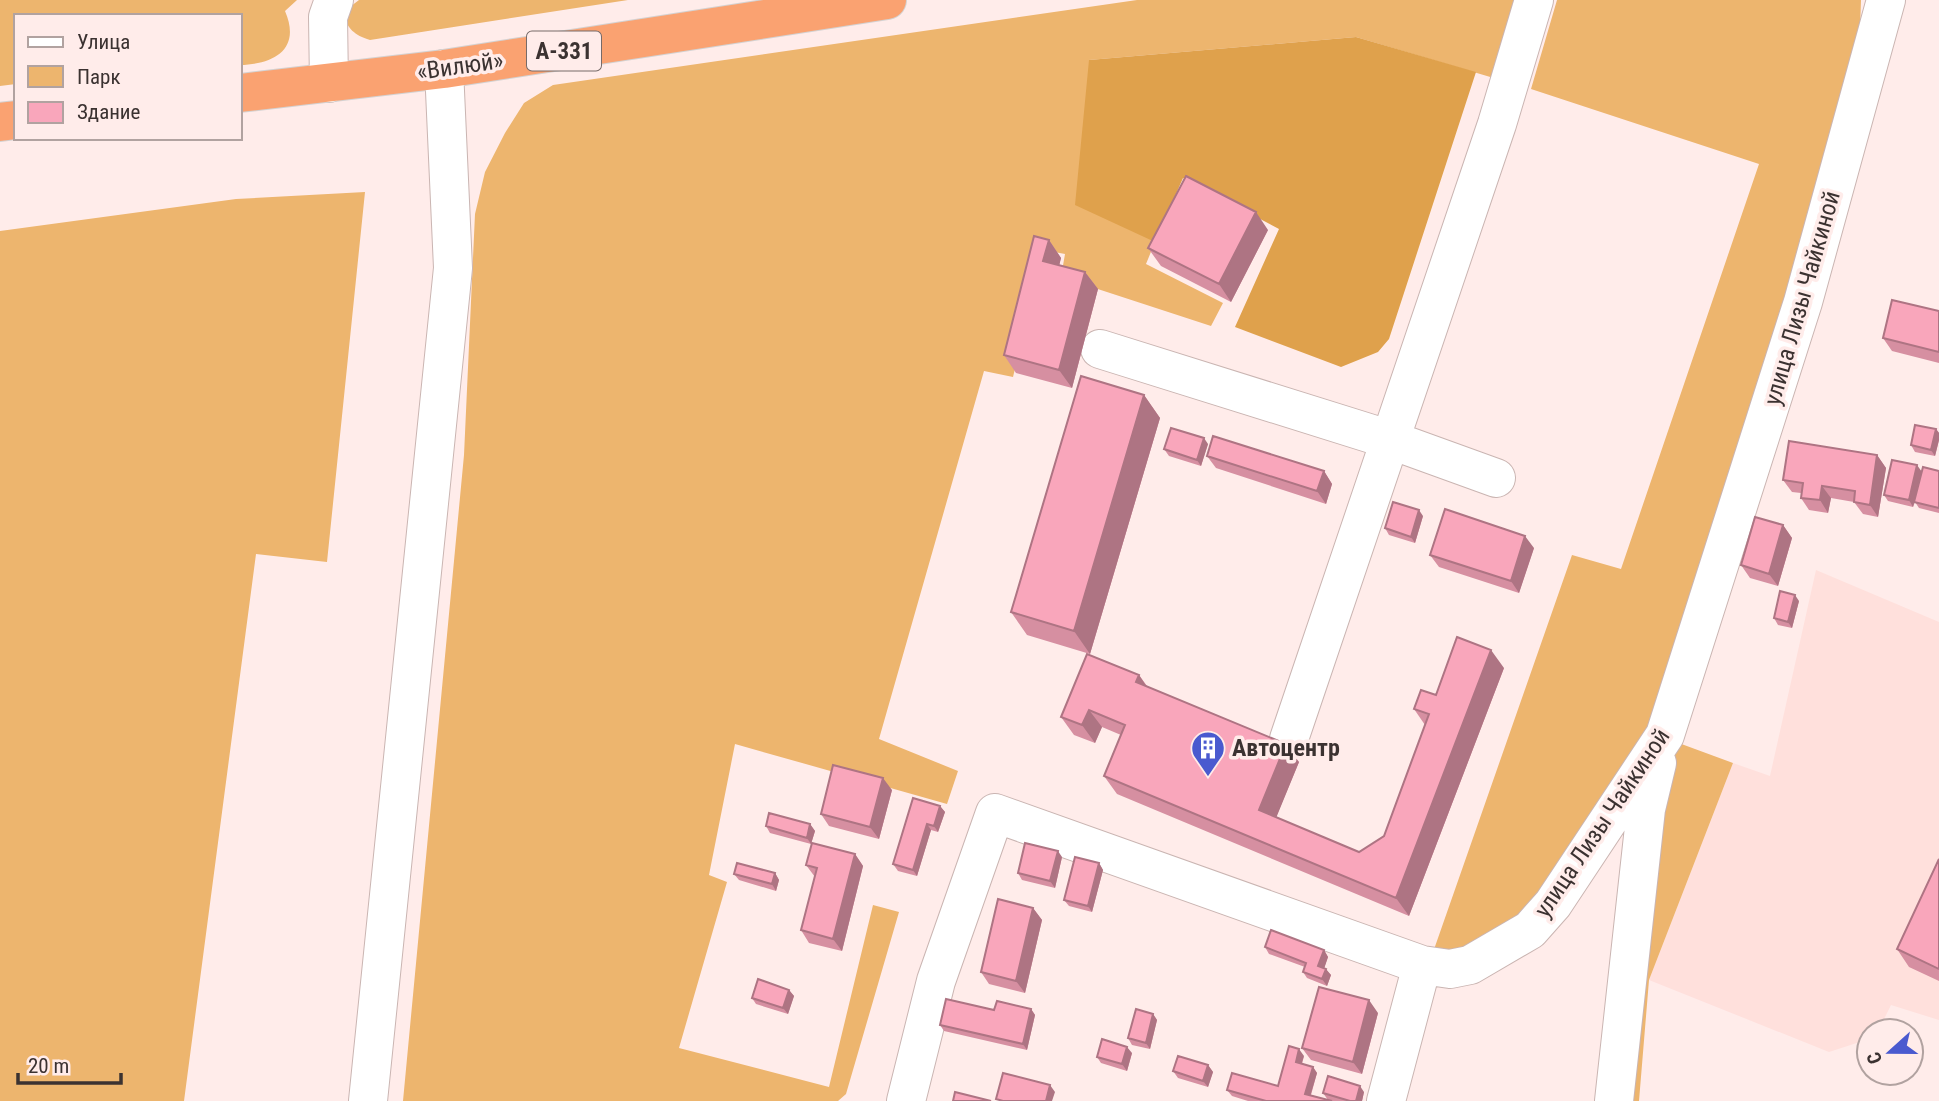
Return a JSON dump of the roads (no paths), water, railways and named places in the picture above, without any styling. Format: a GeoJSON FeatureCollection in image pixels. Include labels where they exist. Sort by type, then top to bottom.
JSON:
{"type":"FeatureCollection","features":[{"type":"Feature","properties":{"kind":"highway","name":"«Вилюй»"},"geometry":{"type":"LineString","coordinates":[[242,93],[444,69],[790,8],[887,0]]}},
{"type":"Feature","properties":{"kind":"street"},"geometry":{"type":"LineString","coordinates":[[329,83],[328,17],[334,0]]}},
{"type":"Feature","properties":{"kind":"street"},"geometry":{"type":"LineString","coordinates":[[1289,739],[1497,124],[1534,0]]}},
{"type":"Feature","properties":{"kind":"street","name":"улица Лизы Чайкиной"},"geometry":{"type":"LineString","coordinates":[[906,1101],[936,981],[995,813],[1422,965],[1450,970],[1470,965],[1530,930],[1553,904],[1665,736],[1803,302],[1886,0]]}},
{"type":"Feature","properties":{"kind":"street"},"geometry":{"type":"LineString","coordinates":[[368,1101],[453,268],[444,69]]}},
{"type":"Feature","properties":{"kind":"street"},"geometry":{"type":"LineString","coordinates":[[1100,349],[1391,440],[1496,478]]}},
{"type":"Feature","properties":{"kind":"street"},"geometry":{"type":"LineString","coordinates":[[1614,1101],[1646,809],[1665,736]]}},
{"type":"Feature","properties":{"kind":"street"},"geometry":{"type":"LineString","coordinates":[[1386,1101],[1422,965]]}},
{"type":"Feature","properties":{"kind":"place","name":"Автоцентр"},"geometry":{"type":"Point","coordinates":[1208,778]}}]}
